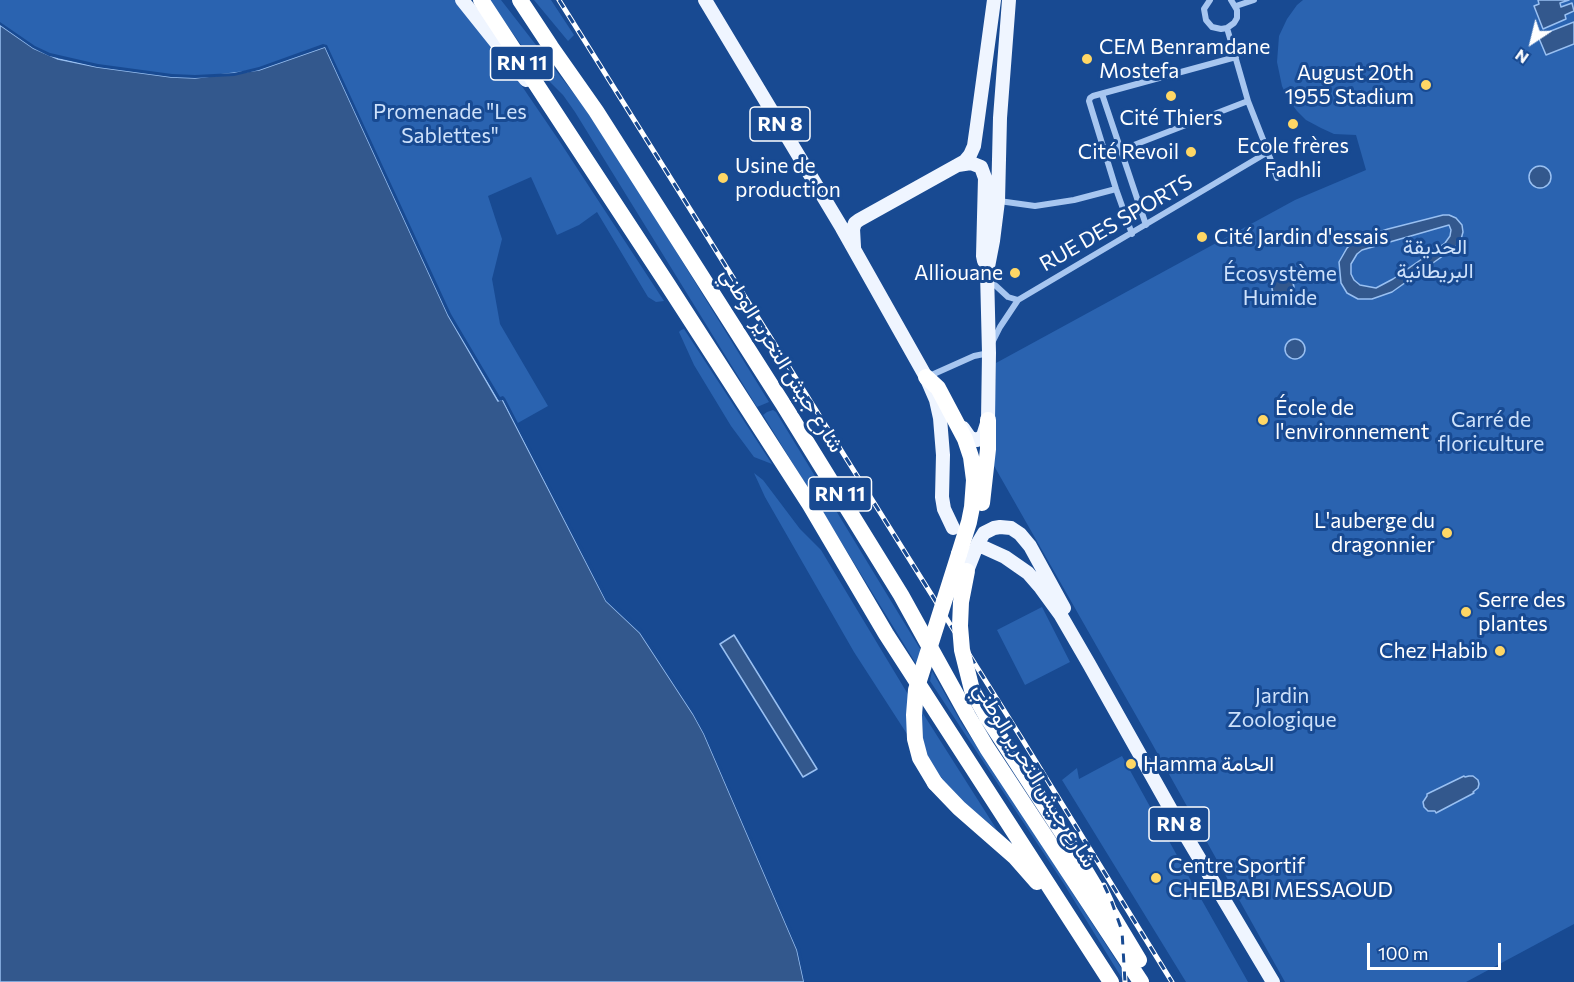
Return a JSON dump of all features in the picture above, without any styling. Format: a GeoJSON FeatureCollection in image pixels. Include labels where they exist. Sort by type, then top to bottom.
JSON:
{"type":"FeatureCollection","features":[{"type":"Feature","properties":{"kind":"highway","name":"RN 11"},"geometry":{"type":"LineString","coordinates":[[481,0],[563,127]]}},
{"type":"Feature","properties":{"kind":"highway","name":"RN 11"},"geometry":{"type":"LineString","coordinates":[[514,0],[524,6]]}},
{"type":"Feature","properties":{"kind":"highway","name":"شارع جيش التحرير الوطني"},"geometry":{"type":"LineString","coordinates":[[524,6],[596,111],[783,404],[901,595],[987,748],[1141,982]]}},
{"type":"Feature","properties":{"kind":"highway"},"geometry":{"type":"LineString","coordinates":[[563,127],[733,385],[810,506],[886,634],[1111,982]]}},
{"type":"Feature","properties":{"kind":"highway"},"geometry":{"type":"LineString","coordinates":[[926,377],[938,388],[968,447],[974,480],[972,507],[916,690],[915,739],[920,758],[935,783],[959,808],[1015,857],[1074,923]]}},
{"type":"Feature","properties":{"kind":"highway"},"geometry":{"type":"LineString","coordinates":[[988,420],[988,449],[980,518],[961,602],[962,650],[972,690],[1065,837],[1145,970],[1149,982]]}},
{"type":"Feature","properties":{"kind":"main road"},"geometry":{"type":"LineString","coordinates":[[462,0],[563,127]]}},
{"type":"Feature","properties":{"kind":"main road","name":"RN 8"},"geometry":{"type":"LineString","coordinates":[[705,0],[854,249],[926,377],[940,418],[943,455],[942,497],[947,518],[953,528]]}},
{"type":"Feature","properties":{"kind":"main road"},"geometry":{"type":"LineString","coordinates":[[854,249],[855,223],[965,161],[970,155],[974,146],[994,0]]}},
{"type":"Feature","properties":{"kind":"main road"},"geometry":{"type":"LineString","coordinates":[[987,272],[998,201],[1000,118],[1009,0]]}},
{"type":"Feature","properties":{"kind":"main road"},"geometry":{"type":"LineString","coordinates":[[957,165],[971,163],[981,168],[985,178],[983,256],[987,272],[989,351],[988,420],[983,436],[977,440],[970,438],[957,424]]}},
{"type":"Feature","properties":{"kind":"main road"},"geometry":{"type":"LineString","coordinates":[[967,571],[984,533],[1000,527],[1016,531],[1030,546],[1074,626],[1089,664]]}},
{"type":"Feature","properties":{"kind":"main road"},"geometry":{"type":"LineString","coordinates":[[982,547],[1014,562],[1033,578],[1060,614],[1089,664]]}},
{"type":"Feature","properties":{"kind":"main road","name":"RN 8"},"geometry":{"type":"LineString","coordinates":[[1089,664],[1180,826],[1273,982]]}},
{"type":"Feature","properties":{"kind":"street"},"geometry":{"type":"LineString","coordinates":[[1210,0],[1204,9],[1204,14],[1212,27],[1218,29],[1227,28],[1237,18],[1236,6],[1232,0]]}},
{"type":"Feature","properties":{"kind":"street"},"geometry":{"type":"LineString","coordinates":[[1236,6],[1254,0]]}},
{"type":"Feature","properties":{"kind":"street"},"geometry":{"type":"LineString","coordinates":[[1227,28],[1248,101],[1277,178]]}},
{"type":"Feature","properties":{"kind":"street"},"geometry":{"type":"LineString","coordinates":[[1132,234],[1089,101],[1093,96],[1236,57]]}},
{"type":"Feature","properties":{"kind":"street"},"geometry":{"type":"LineString","coordinates":[[1102,94],[1146,225]]}},
{"type":"Feature","properties":{"kind":"street"},"geometry":{"type":"LineString","coordinates":[[1121,150],[1248,101]]}},
{"type":"Feature","properties":{"kind":"street","name":"RUE DES SPORTS"},"geometry":{"type":"LineString","coordinates":[[1018,300],[1269,152]]}},
{"type":"Feature","properties":{"kind":"street"},"geometry":{"type":"LineString","coordinates":[[998,201],[1035,206],[1074,200],[1116,189]]}},
{"type":"Feature","properties":{"kind":"street"},"geometry":{"type":"LineString","coordinates":[[926,377],[989,351],[1000,327],[1018,300],[1008,297],[999,290],[987,272]]}},
{"type":"Feature","properties":{"kind":"green space","name":"Promenade \"Les Sablettes\""},"geometry":{"type":"Polygon","coordinates":[[[0,0],[455,0],[515,76],[664,301],[656,302],[648,297],[597,212],[579,225],[557,235],[531,177],[488,196],[502,239],[492,279],[500,324],[548,406],[516,424],[503,400],[499,401],[448,315],[259,70],[195,78],[58,59],[33,48],[0,25],[0,0]]]}},
{"type":"Feature","properties":{"kind":"green space"},"geometry":{"type":"Polygon","coordinates":[[[489,0],[501,0],[582,104],[640,193],[769,402],[757,407],[575,112],[563,95],[542,74],[489,0]]]}},
{"type":"Feature","properties":{"kind":"green space"},"geometry":{"type":"Polygon","coordinates":[[[534,0],[551,0],[574,35],[568,41],[534,0]]]}},
{"type":"Feature","properties":{"kind":"green space"},"geometry":{"type":"Polygon","coordinates":[[[1303,0],[1574,0],[1574,924],[1466,982],[1285,982],[993,464],[996,363],[1295,200],[1366,170],[1356,135],[1334,134],[1306,120],[1288,99],[1282,86],[1277,62],[1279,36],[1287,19],[1303,0]]]}},
{"type":"Feature","properties":{"kind":"green space"},"geometry":{"type":"Polygon","coordinates":[[[684,329],[772,464],[754,457],[731,426],[694,365],[679,332],[684,329]]]}},
{"type":"Feature","properties":{"kind":"green space"},"geometry":{"type":"Polygon","coordinates":[[[773,410],[922,652],[918,667],[763,415],[773,410]]]}},
{"type":"Feature","properties":{"kind":"green space"},"geometry":{"type":"Polygon","coordinates":[[[754,473],[763,480],[800,529],[821,550],[909,696],[907,734],[854,652],[765,497],[754,473]]]}},
{"type":"Feature","properties":{"kind":"green space"},"geometry":{"type":"Polygon","coordinates":[[[1042,607],[1070,662],[1025,685],[997,630],[1042,607]]]}},
{"type":"Feature","properties":{"kind":"green space"},"geometry":{"type":"Polygon","coordinates":[[[932,671],[962,724],[1123,971],[1123,980],[1064,884],[930,681],[932,671]]]}},
{"type":"Feature","properties":{"kind":"green space"},"geometry":{"type":"Polygon","coordinates":[[[922,712],[997,830],[941,783],[926,753],[922,712]]]}},
{"type":"Feature","properties":{"kind":"green space","name":"Centre Sportif CHELBABI MESSAOUD"},"geometry":{"type":"Polygon","coordinates":[[[1122,756],[1248,982],[1186,982],[1062,780],[1077,768],[1079,779],[1122,756]]]}},
{"type":"Feature","properties":{"kind":"shaded area"},"geometry":{"type":"Polygon","coordinates":[[[1538,0],[1569,0],[1560,3],[1561,7],[1572,3],[1574,11],[1565,15],[1566,19],[1543,29],[1534,6],[1539,4],[1538,0]]]}},
{"type":"Feature","properties":{"kind":"shaded area"},"geometry":{"type":"Polygon","coordinates":[[[1574,22],[1574,44],[1546,55],[1538,36],[1574,22]]]}},
{"type":"Feature","properties":{"kind":"shaded area"},"geometry":{"type":"Polygon","coordinates":[[[0,25],[33,48],[58,59],[171,77],[195,78],[259,70],[325,47],[448,315],[498,401],[502,399],[606,601],[640,633],[704,734],[797,950],[804,982],[0,982],[0,25]]]}},
{"type":"Feature","properties":{"kind":"shaded area"},"geometry":{"type":"Polygon","coordinates":[[[1540,166],[1548,169],[1551,177],[1548,185],[1540,188],[1532,185],[1529,177],[1532,169],[1540,166]]]}},
{"type":"Feature","properties":{"kind":"shaded area"},"geometry":{"type":"Polygon","coordinates":[[[1449,215],[1456,218],[1462,225],[1463,232],[1460,243],[1392,292],[1372,299],[1358,299],[1347,293],[1341,283],[1339,262],[1347,248],[1357,239],[1388,229],[1449,215]],[[1449,225],[1362,250],[1351,264],[1351,274],[1360,285],[1376,288],[1445,243],[1451,230],[1449,225]]]}},
{"type":"Feature","properties":{"kind":"shaded area"},"geometry":{"type":"Polygon","coordinates":[[[1283,277],[1291,280],[1294,288],[1291,296],[1283,299],[1275,296],[1272,288],[1275,280],[1283,277]]]}},
{"type":"Feature","properties":{"kind":"shaded area"},"geometry":{"type":"Polygon","coordinates":[[[1295,339],[1302,342],[1305,349],[1302,356],[1295,359],[1288,356],[1285,349],[1288,342],[1295,339]]]}},
{"type":"Feature","properties":{"kind":"shaded area"},"geometry":{"type":"Polygon","coordinates":[[[734,635],[817,769],[803,777],[720,644],[734,635]]]}},
{"type":"Feature","properties":{"kind":"shaded area"},"geometry":{"type":"Polygon","coordinates":[[[1464,776],[1473,776],[1478,780],[1478,788],[1474,793],[1436,813],[1424,807],[1423,802],[1427,794],[1464,776]]]}},
{"type":"Feature","properties":{"kind":"pier"},"geometry":{"type":"Polygon","coordinates":[[[0,22],[35,46],[50,53],[98,64],[172,74],[234,73],[259,67],[323,44],[327,45],[451,314],[500,397],[505,398],[609,599],[643,631],[706,732],[800,948],[807,982],[804,982],[797,950],[704,734],[640,633],[606,601],[503,400],[499,401],[448,315],[325,47],[259,70],[234,76],[171,77],[97,67],[49,56],[33,48],[0,25],[0,22]]]}},
{"type":"Feature","properties":{"kind":"railway"},"geometry":{"type":"LineString","coordinates":[[559,0],[1172,982]]}},
{"type":"Feature","properties":{"kind":"railway"},"geometry":{"type":"LineString","coordinates":[[1104,885],[1122,931],[1125,982]]}},
{"type":"Feature","properties":{"kind":"place","name":"CEM Benramdane Mostefa"},"geometry":{"type":"Point","coordinates":[1087,59]}},
{"type":"Feature","properties":{"kind":"place","name":"August 20th 1955 Stadium"},"geometry":{"type":"Point","coordinates":[1426,85]}},
{"type":"Feature","properties":{"kind":"place","name":"Cité Thiers"},"geometry":{"type":"Point","coordinates":[1171,96]}},
{"type":"Feature","properties":{"kind":"place","name":"Ecole frères Fadhli"},"geometry":{"type":"Point","coordinates":[1293,124]}},
{"type":"Feature","properties":{"kind":"place","name":"Cité Revoil"},"geometry":{"type":"Point","coordinates":[1191,152]}},
{"type":"Feature","properties":{"kind":"place","name":"Usine de production"},"geometry":{"type":"Point","coordinates":[723,178]}},
{"type":"Feature","properties":{"kind":"place","name":"Cité Jardin d'essais"},"geometry":{"type":"Point","coordinates":[1202,237]}},
{"type":"Feature","properties":{"kind":"place","name":"Alliouane"},"geometry":{"type":"Point","coordinates":[1015,273]}},
{"type":"Feature","properties":{"kind":"place","name":"École de l'environnement"},"geometry":{"type":"Point","coordinates":[1263,420]}},
{"type":"Feature","properties":{"kind":"place","name":"L'auberge du dragonnier"},"geometry":{"type":"Point","coordinates":[1447,533]}},
{"type":"Feature","properties":{"kind":"place","name":"Serre des plantes"},"geometry":{"type":"Point","coordinates":[1466,612]}},
{"type":"Feature","properties":{"kind":"place","name":"Chez Habib"},"geometry":{"type":"Point","coordinates":[1500,651]}},
{"type":"Feature","properties":{"kind":"place","name":"Hamma الحامة"},"geometry":{"type":"Point","coordinates":[1131,764]}},
{"type":"Feature","properties":{"kind":"place","name":"Centre Sportif CHELBABI MESSAOUD"},"geometry":{"type":"Point","coordinates":[1156,878]}},
{"type":"Feature","properties":{"kind":"park label","name":"الحديقة البريطانية"},"geometry":{"type":"Point","coordinates":[1435,259]}},
{"type":"Feature","properties":{"kind":"park label","name":"Écosystème Humide"},"geometry":{"type":"Point","coordinates":[1280,286]}},
{"type":"Feature","properties":{"kind":"park label","name":"Carré de floriculture"},"geometry":{"type":"Point","coordinates":[1491,432]}},
{"type":"Feature","properties":{"kind":"park label","name":"Jardin Zoologique"},"geometry":{"type":"Point","coordinates":[1282,708]}}]}
